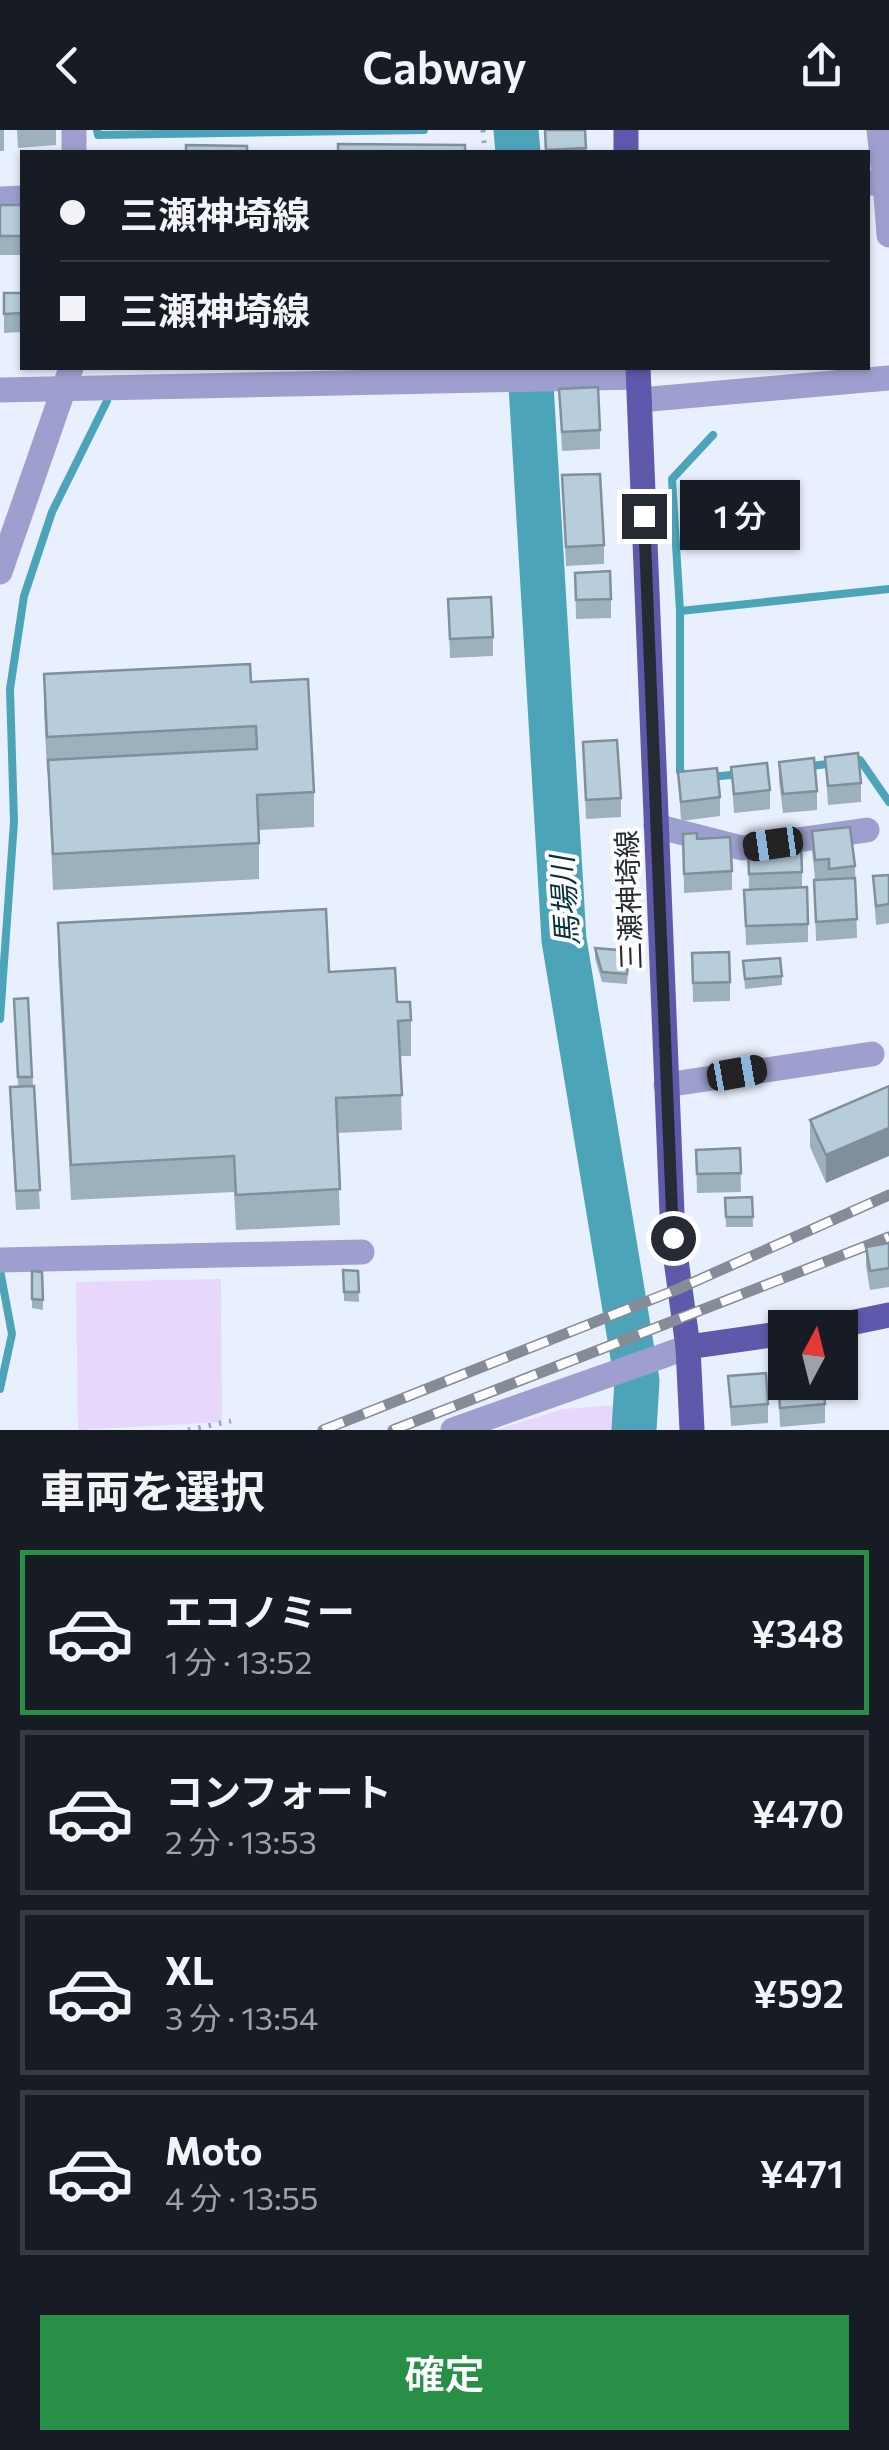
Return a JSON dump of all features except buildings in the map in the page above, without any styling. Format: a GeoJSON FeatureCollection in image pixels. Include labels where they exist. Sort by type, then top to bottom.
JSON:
{"type":"FeatureCollection","features":[{"type":"Feature","properties":{"kind":"main road","name":"三瀬神埼線"},"geometry":{"type":"LineString","coordinates":[[638,382],[673,1238],[688,1348],[692,1430]]}},
{"type":"Feature","properties":{"kind":"main road"},"geometry":{"type":"LineString","coordinates":[[858,1321],[889,1315]]}},
{"type":"Feature","properties":{"kind":"main road"},"geometry":{"type":"LineString","coordinates":[[688,1348],[768,1336]]}},
{"type":"Feature","properties":{"kind":"street"},"geometry":{"type":"LineString","coordinates":[[879,130],[880,183],[889,235]]}},
{"type":"Feature","properties":{"kind":"street"},"geometry":{"type":"LineString","coordinates":[[0,390],[68,378],[638,382],[889,378]]}},
{"type":"Feature","properties":{"kind":"street"},"geometry":{"type":"LineString","coordinates":[[0,572],[68,378]]}},
{"type":"Feature","properties":{"kind":"street"},"geometry":{"type":"LineString","coordinates":[[656,826],[742,848],[867,830]]}},
{"type":"Feature","properties":{"kind":"street"},"geometry":{"type":"LineString","coordinates":[[666,1085],[872,1054]]}},
{"type":"Feature","properties":{"kind":"street"},"geometry":{"type":"LineString","coordinates":[[4,1260],[362,1252]]}},
{"type":"Feature","properties":{"kind":"street"},"geometry":{"type":"LineString","coordinates":[[452,1430],[688,1348]]}},
{"type":"Feature","properties":{"kind":"path"},"geometry":{"type":"LineString","coordinates":[[188,1430],[231,1420]]}},
{"type":"Feature","properties":{"kind":"shaded area"},"geometry":{"type":"Polygon","coordinates":[[[221,1279],[222,1422],[78,1430],[76,1282],[221,1279]]]}},
{"type":"Feature","properties":{"kind":"shaded area"},"geometry":{"type":"Polygon","coordinates":[[[618,1405],[616,1430],[496,1430],[563,1409],[618,1405]]]}},
{"type":"Feature","properties":{"kind":"waterway"},"geometry":{"type":"LineString","coordinates":[[97,130],[98,135],[424,130]]}},
{"type":"Feature","properties":{"kind":"waterway","name":"馬場川"},"geometry":{"type":"LineString","coordinates":[[516,130],[518,150]]}},
{"type":"Feature","properties":{"kind":"waterway","name":"馬場川"},"geometry":{"type":"LineString","coordinates":[[530,370],[564,940],[637,1381],[634,1430]]}},
{"type":"Feature","properties":{"kind":"waterway"},"geometry":{"type":"LineString","coordinates":[[0,1019],[14,822],[10,689],[24,596],[52,512],[107,401]]}},
{"type":"Feature","properties":{"kind":"waterway"},"geometry":{"type":"LineString","coordinates":[[687,775],[680,772],[680,611],[672,479],[713,435]]}},
{"type":"Feature","properties":{"kind":"waterway"},"geometry":{"type":"LineString","coordinates":[[680,611],[889,589]]}},
{"type":"Feature","properties":{"kind":"waterway"},"geometry":{"type":"LineString","coordinates":[[849,762],[860,760],[889,802]]}},
{"type":"Feature","properties":{"kind":"waterway"},"geometry":{"type":"LineString","coordinates":[[804,767],[835,763]]}},
{"type":"Feature","properties":{"kind":"waterway"},"geometry":{"type":"LineString","coordinates":[[710,777],[741,774]]}},
{"type":"Feature","properties":{"kind":"waterway"},"geometry":{"type":"LineString","coordinates":[[0,1270],[12,1334],[0,1389]]}},
{"type":"Feature","properties":{"kind":"railway"},"geometry":{"type":"LineString","coordinates":[[323,1430],[678,1289],[889,1195]]}},
{"type":"Feature","properties":{"kind":"railway"},"geometry":{"type":"LineString","coordinates":[[393,1430],[889,1237]]}},
{"type":"Feature","properties":{"kind":"route"},"geometry":{"type":"LineString","coordinates":[[644,516],[673,1238]]}}]}
